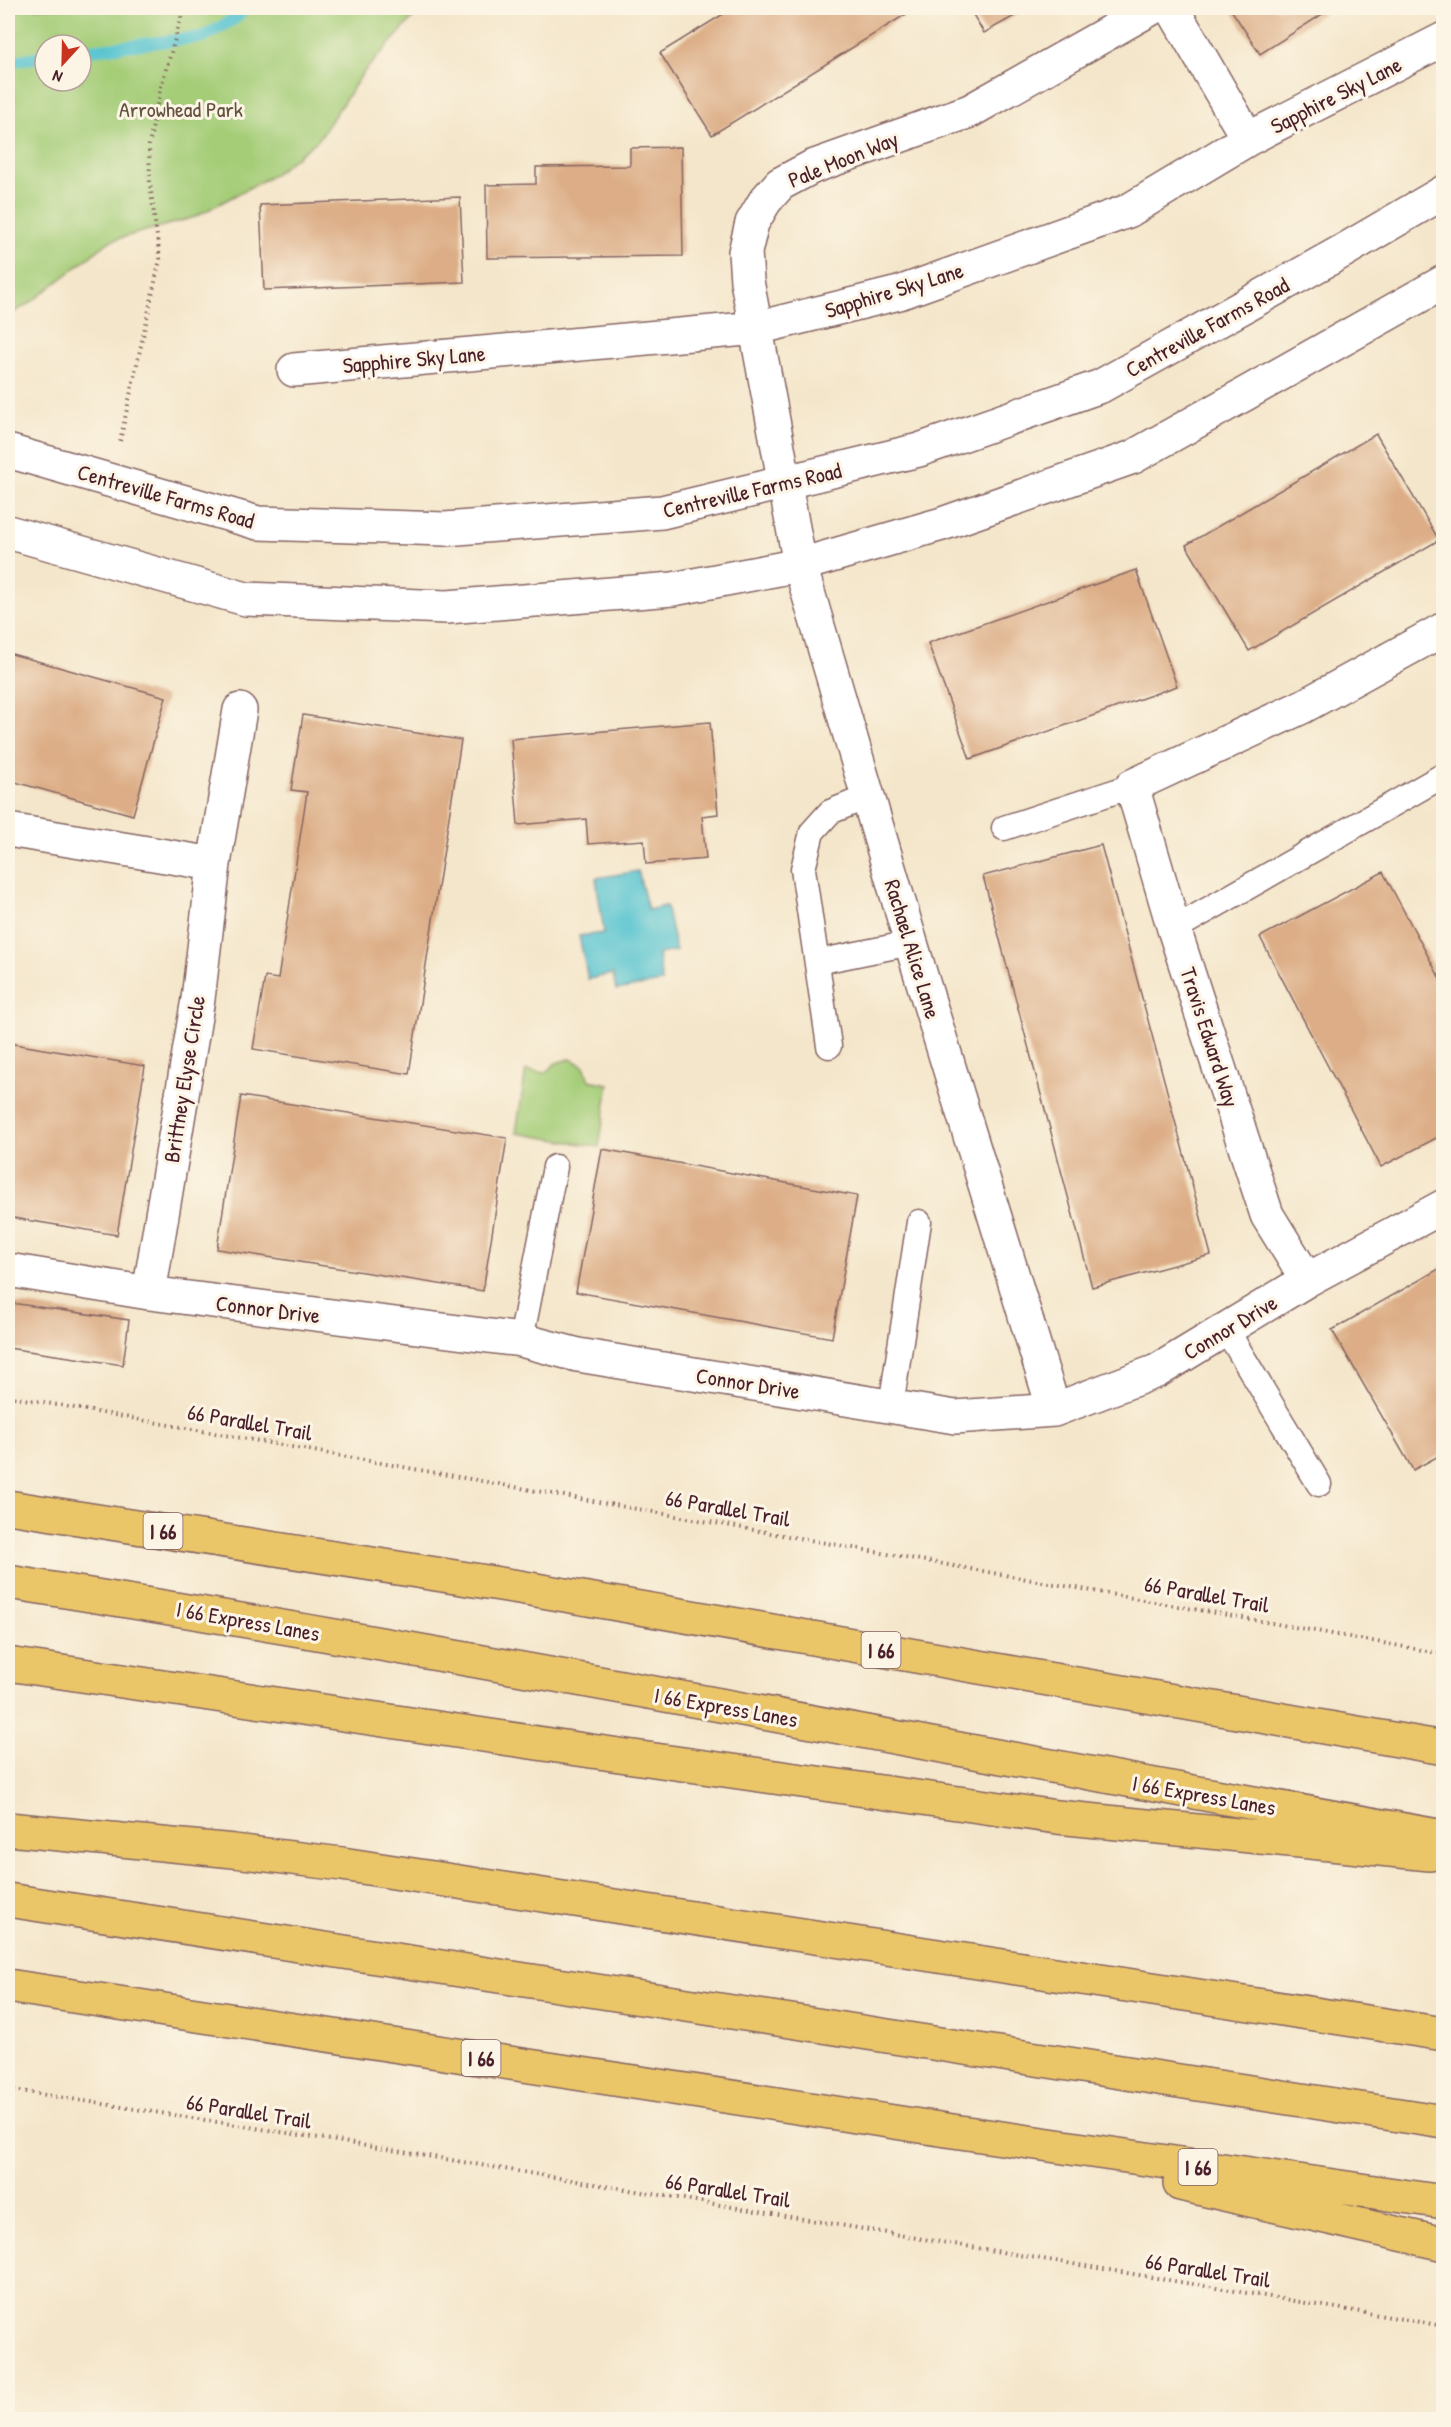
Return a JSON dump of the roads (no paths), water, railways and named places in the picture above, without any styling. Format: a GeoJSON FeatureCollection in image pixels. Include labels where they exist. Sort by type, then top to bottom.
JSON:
{"type":"FeatureCollection","features":[{"type":"Feature","properties":{"kind":"highway"},"geometry":{"type":"LineString","coordinates":[[8,1484],[318,1555]]}},
{"type":"Feature","properties":{"kind":"highway","name":"I 66"},"geometry":{"type":"LineString","coordinates":[[8,1507],[519,1587],[1443,1748]]}},
{"type":"Feature","properties":{"kind":"highway","name":"I 66 Express Lanes"},"geometry":{"type":"LineString","coordinates":[[8,1582],[430,1652],[1186,1792],[1443,1837]]}},
{"type":"Feature","properties":{"kind":"highway"},"geometry":{"type":"LineString","coordinates":[[8,1664],[579,1750],[1057,1817],[1443,1856]]}},
{"type":"Feature","properties":{"kind":"highway"},"geometry":{"type":"LineString","coordinates":[[8,1829],[342,1864],[1443,2034]]}},
{"type":"Feature","properties":{"kind":"highway"},"geometry":{"type":"LineString","coordinates":[[8,1899],[1443,2122]]}},
{"type":"Feature","properties":{"kind":"highway","name":"I 66"},"geometry":{"type":"LineString","coordinates":[[8,1986],[953,2132],[1443,2202]]}},
{"type":"Feature","properties":{"kind":"highway"},"geometry":{"type":"LineString","coordinates":[[953,2132],[1443,2244]]}},
{"type":"Feature","properties":{"kind":"street","name":"Pale Moon Way"},"geometry":{"type":"LineString","coordinates":[[784,484],[758,328],[747,281],[745,252],[752,223],[765,201],[780,184],[812,167],[970,111],[1152,8]]}},
{"type":"Feature","properties":{"kind":"street"},"geometry":{"type":"LineString","coordinates":[[1172,8],[1248,139]]}},
{"type":"Feature","properties":{"kind":"street","name":"Sapphire Sky Lane"},"geometry":{"type":"LineString","coordinates":[[294,370],[758,328],[899,292],[1128,211],[1248,139],[1443,39]]}},
{"type":"Feature","properties":{"kind":"street","name":"Centreville Farms Road"},"geometry":{"type":"LineString","coordinates":[[8,451],[258,523],[445,530],[662,512],[919,450],[1101,386],[1443,192]]}},
{"type":"Feature","properties":{"kind":"street"},"geometry":{"type":"LineString","coordinates":[[8,531],[246,599],[447,607],[674,589],[800,565],[942,524],[1133,457],[1443,282]]}},
{"type":"Feature","properties":{"kind":"street","name":"Rachael Alice Lane"},"geometry":{"type":"LineString","coordinates":[[784,484],[800,565],[867,797],[1054,1410]]}},
{"type":"Feature","properties":{"kind":"street"},"geometry":{"type":"LineString","coordinates":[[1132,786],[1302,706],[1443,629]]}},
{"type":"Feature","properties":{"kind":"street","name":"Brittney Elyse Circle"},"geometry":{"type":"LineString","coordinates":[[149,1293],[198,999],[213,864],[240,710]]}},
{"type":"Feature","properties":{"kind":"street","name":"Travis Edward Way"},"geometry":{"type":"LineString","coordinates":[[1132,786],[1174,929],[1267,1215],[1307,1280]]}},
{"type":"Feature","properties":{"kind":"street"},"geometry":{"type":"LineString","coordinates":[[8,830],[213,864]]}},
{"type":"Feature","properties":{"kind":"street","name":"Connor Drive"},"geometry":{"type":"LineString","coordinates":[[8,1270],[149,1293],[520,1341],[578,1355],[955,1417],[1054,1410],[1157,1371],[1307,1280],[1443,1206]]}},
{"type":"Feature","properties":{"kind":"lane"},"geometry":{"type":"LineString","coordinates":[[1174,929],[1443,775]]}},
{"type":"Feature","properties":{"kind":"lane"},"geometry":{"type":"LineString","coordinates":[[1004,828],[1132,786]]}},
{"type":"Feature","properties":{"kind":"lane"},"geometry":{"type":"LineString","coordinates":[[829,1046],[803,869],[812,832],[830,812],[867,797]]}},
{"type":"Feature","properties":{"kind":"lane"},"geometry":{"type":"LineString","coordinates":[[817,962],[911,943]]}},
{"type":"Feature","properties":{"kind":"lane"},"geometry":{"type":"LineString","coordinates":[[520,1341],[555,1167]]}},
{"type":"Feature","properties":{"kind":"lane"},"geometry":{"type":"LineString","coordinates":[[891,1406],[919,1222]]}},
{"type":"Feature","properties":{"kind":"lane"},"geometry":{"type":"LineString","coordinates":[[1226,1329],[1319,1485]]}},
{"type":"Feature","properties":{"kind":"water"},"geometry":{"type":"Polygon","coordinates":[[[638,871],[648,910],[666,906],[676,951],[658,954],[662,982],[616,990],[613,974],[588,979],[579,936],[604,933],[596,878],[638,871]]]}},
{"type":"Feature","properties":{"kind":"waterway"},"geometry":{"type":"LineString","coordinates":[[93,50],[203,37],[236,18],[245,8]]}},
{"type":"Feature","properties":{"kind":"waterway"},"geometry":{"type":"LineString","coordinates":[[8,62],[33,58]]}},
{"type":"Feature","properties":{"kind":"park label","name":"Arrowhead Park"},"geometry":{"type":"Point","coordinates":[181,109]}}]}
